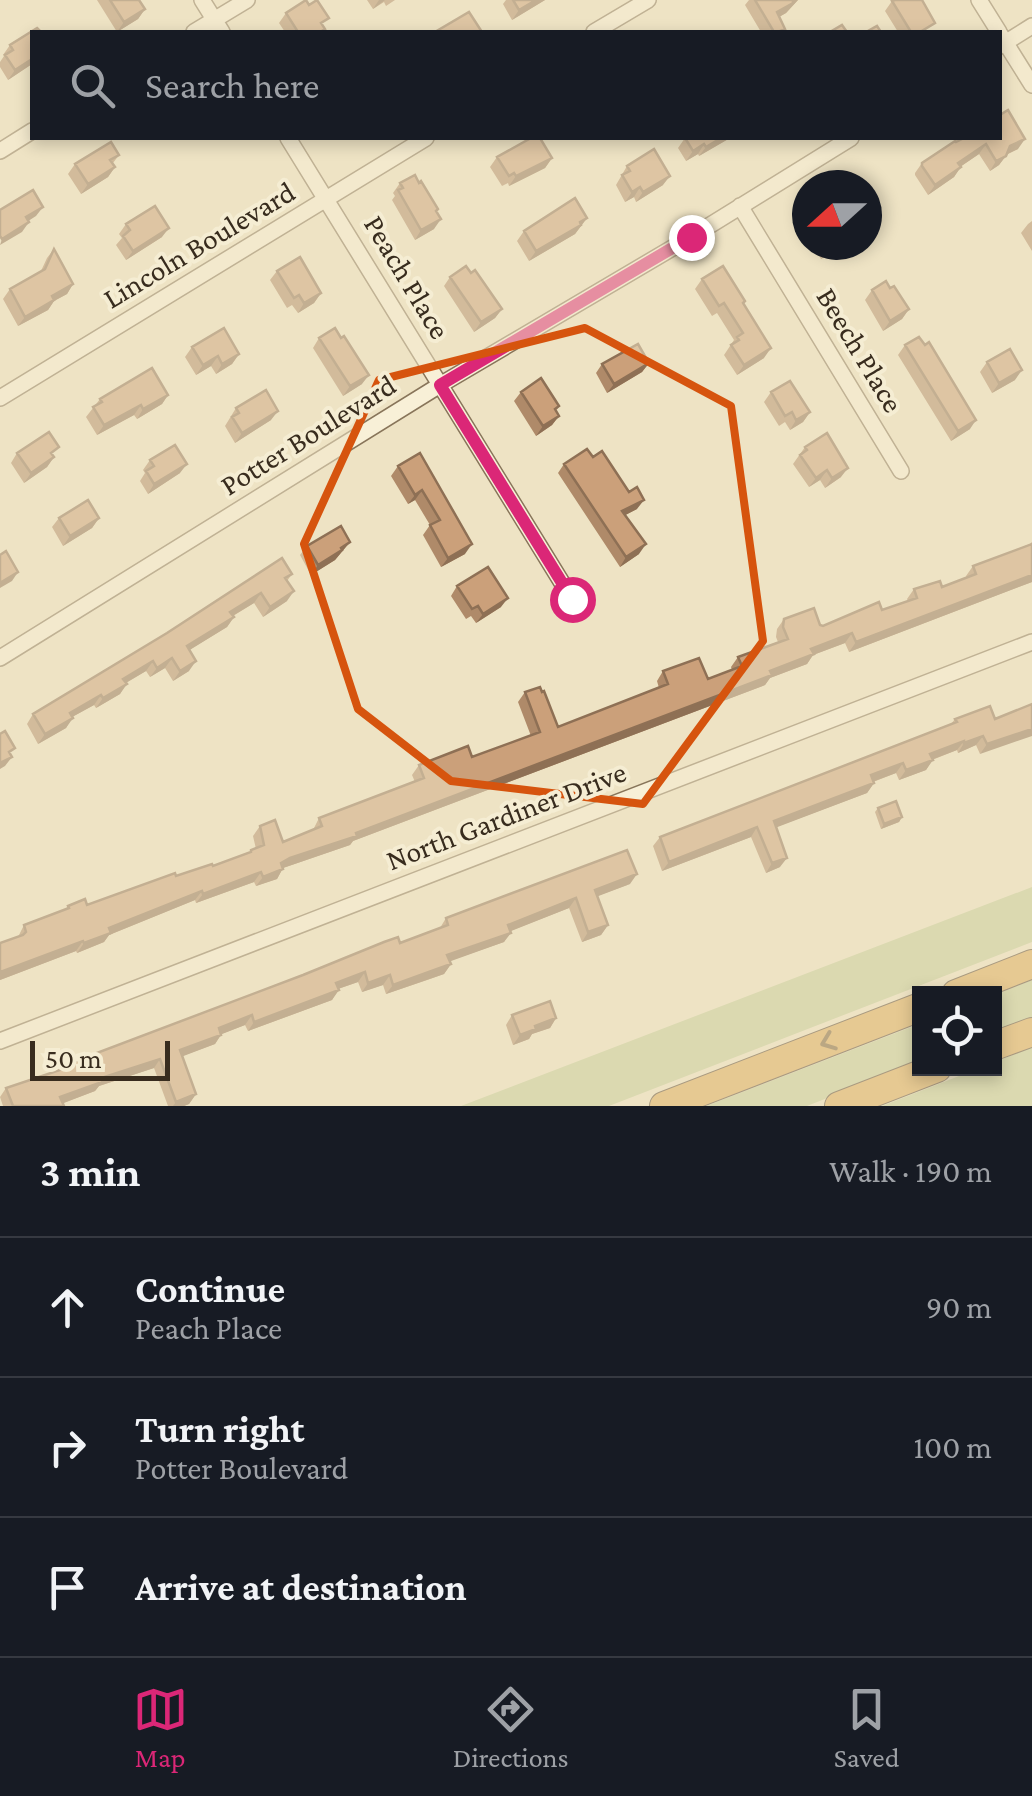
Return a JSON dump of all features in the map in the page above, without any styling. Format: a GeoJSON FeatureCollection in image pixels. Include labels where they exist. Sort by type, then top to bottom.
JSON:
{"type":"FeatureCollection","features":[{"type":"Feature","properties":{"kind":"highway"},"geometry":{"type":"LineString","coordinates":[[976,986],[1032,964]]}},
{"type":"Feature","properties":{"kind":"highway"},"geometry":{"type":"LineString","coordinates":[[664,1106],[912,1011]]}},
{"type":"Feature","properties":{"kind":"highway"},"geometry":{"type":"LineString","coordinates":[[1002,1043],[1032,1032]]}},
{"type":"Feature","properties":{"kind":"highway"},"geometry":{"type":"LineString","coordinates":[[840,1106],[917,1076]]}},
{"type":"Feature","properties":{"kind":"street"},"geometry":{"type":"LineString","coordinates":[[202,0],[218,26],[247,0]]}},
{"type":"Feature","properties":{"kind":"street"},"geometry":{"type":"LineString","coordinates":[[597,30],[648,0]]}},
{"type":"Feature","properties":{"kind":"street"},"geometry":{"type":"LineString","coordinates":[[978,0],[996,30]]}},
{"type":"Feature","properties":{"kind":"street"},"geometry":{"type":"LineString","coordinates":[[1002,39],[1032,26]]}},
{"type":"Feature","properties":{"kind":"street"},"geometry":{"type":"LineString","coordinates":[[1002,40],[1032,84]]}},
{"type":"Feature","properties":{"kind":"street"},"geometry":{"type":"LineString","coordinates":[[0,150],[30,132]]}},
{"type":"Feature","properties":{"kind":"street","name":"Peach Place"},"geometry":{"type":"LineString","coordinates":[[289,140],[572,599]]}},
{"type":"Feature","properties":{"kind":"street","name":"Lincoln Boulevard"},"geometry":{"type":"LineString","coordinates":[[0,398],[423,140]]}},
{"type":"Feature","properties":{"kind":"street","name":"Potter Boulevard"},"geometry":{"type":"LineString","coordinates":[[0,658],[440,385],[849,140]]}},
{"type":"Feature","properties":{"kind":"street","name":"Beech Place"},"geometry":{"type":"LineString","coordinates":[[740,206],[901,471]]}},
{"type":"Feature","properties":{"kind":"street","name":"North Gardiner Drive"},"geometry":{"type":"LineString","coordinates":[[0,1041],[1032,642]]}},
{"type":"Feature","properties":{"kind":"highlighted area"},"geometry":{"type":"Polygon","coordinates":[[[585,328],[731,406],[763,641],[643,804],[451,781],[358,709],[304,544],[379,380],[585,328]]]}},
{"type":"Feature","properties":{"kind":"green space"},"geometry":{"type":"Polygon","coordinates":[[[1032,887],[1032,942],[609,1106],[461,1106],[1032,887]]]}},
{"type":"Feature","properties":{"kind":"green space"},"geometry":{"type":"Polygon","coordinates":[[[1032,980],[1032,1018],[1002,1030],[1002,992],[1032,980]]]}},
{"type":"Feature","properties":{"kind":"green space"},"geometry":{"type":"Polygon","coordinates":[[[912,1027],[912,1065],[807,1106],[706,1106],[912,1027]]]}},
{"type":"Feature","properties":{"kind":"green space"},"geometry":{"type":"Polygon","coordinates":[[[1032,1047],[1032,1106],[882,1106],[959,1076],[1002,1076],[1002,1059],[1032,1047]]]}},
{"type":"Feature","properties":{"kind":"building"},"geometry":{"type":"Polygon","coordinates":[[[110,0],[139,0],[145,9],[124,22],[110,0]]]}},
{"type":"Feature","properties":{"kind":"building"},"geometry":{"type":"Polygon","coordinates":[[[306,0],[309,5],[317,0],[329,18],[321,23],[323,30],[297,30],[286,13],[306,0]]]}},
{"type":"Feature","properties":{"kind":"building"},"geometry":{"type":"Polygon","coordinates":[[[513,0],[536,0],[519,10],[513,0]]]}},
{"type":"Feature","properties":{"kind":"building"},"geometry":{"type":"Polygon","coordinates":[[[755,0],[793,0],[777,12],[785,29],[773,30],[755,0]]]}},
{"type":"Feature","properties":{"kind":"building"},"geometry":{"type":"Polygon","coordinates":[[[922,0],[935,23],[923,30],[910,30],[892,1],[922,0]]]}},
{"type":"Feature","properties":{"kind":"building"},"geometry":{"type":"Polygon","coordinates":[[[469,12],[481,30],[438,30],[469,12]]]}},
{"type":"Feature","properties":{"kind":"building"},"geometry":{"type":"Polygon","coordinates":[[[30,32],[30,60],[15,70],[5,55],[13,50],[10,45],[30,32]]]}},
{"type":"Feature","properties":{"kind":"building"},"geometry":{"type":"Polygon","coordinates":[[[1008,110],[1025,139],[1010,146],[1006,156],[996,161],[986,144],[935,185],[922,163],[955,141],[1002,140],[1002,114],[1008,110]]]}},
{"type":"Feature","properties":{"kind":"building"},"geometry":{"type":"Polygon","coordinates":[[[527,140],[541,140],[552,158],[509,176],[497,157],[527,140]]]}},
{"type":"Feature","properties":{"kind":"building"},"geometry":{"type":"Polygon","coordinates":[[[686,140],[718,140],[706,147],[704,144],[693,151],[686,140]]]}},
{"type":"Feature","properties":{"kind":"building"},"geometry":{"type":"Polygon","coordinates":[[[111,142],[119,155],[110,160],[115,167],[88,184],[75,164],[111,142]]]}},
{"type":"Feature","properties":{"kind":"building"},"geometry":{"type":"Polygon","coordinates":[[[654,149],[670,176],[643,192],[640,187],[632,192],[622,175],[630,171],[627,166],[654,149]]]}},
{"type":"Feature","properties":{"kind":"building"},"geometry":{"type":"Polygon","coordinates":[[[415,175],[441,219],[421,230],[398,190],[403,188],[400,183],[415,175]]]}},
{"type":"Feature","properties":{"kind":"building"},"geometry":{"type":"Polygon","coordinates":[[[33,190],[43,207],[26,217],[29,222],[2,239],[0,210],[33,190]]]}},
{"type":"Feature","properties":{"kind":"building"},"geometry":{"type":"Polygon","coordinates":[[[575,198],[587,218],[536,251],[524,231],[575,198]]]}},
{"type":"Feature","properties":{"kind":"building"},"geometry":{"type":"Polygon","coordinates":[[[155,206],[169,228],[133,251],[123,236],[130,230],[126,224],[155,206]]]}},
{"type":"Feature","properties":{"kind":"building"},"geometry":{"type":"Polygon","coordinates":[[[54,249],[73,284],[25,317],[10,289],[45,269],[54,249]]]}},
{"type":"Feature","properties":{"kind":"building"},"geometry":{"type":"Polygon","coordinates":[[[300,257],[321,293],[304,303],[299,295],[294,298],[277,271],[300,257]]]}},
{"type":"Feature","properties":{"kind":"building"},"geometry":{"type":"Polygon","coordinates":[[[466,266],[471,273],[475,270],[502,309],[481,322],[450,277],[466,266]]]}},
{"type":"Feature","properties":{"kind":"building"},"geometry":{"type":"Polygon","coordinates":[[[723,266],[771,348],[744,365],[731,345],[743,333],[724,303],[719,306],[702,279],[723,266]]]}},
{"type":"Feature","properties":{"kind":"building"},"geometry":{"type":"Polygon","coordinates":[[[886,281],[890,288],[894,286],[909,309],[890,321],[872,290],[886,281]]]}},
{"type":"Feature","properties":{"kind":"building"},"geometry":{"type":"Polygon","coordinates":[[[224,328],[239,354],[222,364],[218,356],[203,365],[192,347],[224,328]]]}},
{"type":"Feature","properties":{"kind":"building"},"geometry":{"type":"Polygon","coordinates":[[[335,328],[369,375],[350,386],[319,338],[335,328]]]}},
{"type":"Feature","properties":{"kind":"building"},"geometry":{"type":"Polygon","coordinates":[[[919,337],[925,345],[929,342],[976,420],[958,431],[905,345],[919,337]]]}},
{"type":"Feature","properties":{"kind":"building"},"geometry":{"type":"Polygon","coordinates":[[[638,344],[649,363],[614,384],[602,364],[638,344]]]}},
{"type":"Feature","properties":{"kind":"building"},"geometry":{"type":"Polygon","coordinates":[[[1010,349],[1022,370],[999,383],[987,362],[1010,349]]]}},
{"type":"Feature","properties":{"kind":"building"},"geometry":{"type":"Polygon","coordinates":[[[152,368],[168,395],[104,425],[93,407],[152,368]]]}},
{"type":"Feature","properties":{"kind":"building"},"geometry":{"type":"Polygon","coordinates":[[[541,378],[559,406],[555,409],[559,416],[543,426],[521,392],[541,378]]]}},
{"type":"Feature","properties":{"kind":"building"},"geometry":{"type":"Polygon","coordinates":[[[790,381],[810,412],[796,420],[792,412],[785,416],[771,392],[790,381]]]}},
{"type":"Feature","properties":{"kind":"building"},"geometry":{"type":"Polygon","coordinates":[[[266,390],[278,411],[242,433],[232,417],[239,413],[236,408],[266,390]]]}},
{"type":"Feature","properties":{"kind":"building"},"geometry":{"type":"Polygon","coordinates":[[[49,432],[59,447],[51,453],[54,457],[31,473],[17,453],[49,432]]]}},
{"type":"Feature","properties":{"kind":"building"},"geometry":{"type":"Polygon","coordinates":[[[827,433],[848,468],[832,478],[827,470],[816,478],[800,455],[807,450],[805,447],[827,433]]]}},
{"type":"Feature","properties":{"kind":"building"},"geometry":{"type":"Polygon","coordinates":[[[175,445],[187,464],[154,484],[146,471],[154,466],[150,460],[175,445]]]}},
{"type":"Feature","properties":{"kind":"building"},"geometry":{"type":"Polygon","coordinates":[[[587,449],[593,457],[602,451],[629,492],[637,487],[644,500],[622,511],[646,544],[626,557],[564,464],[587,449]]]}},
{"type":"Feature","properties":{"kind":"building"},"geometry":{"type":"Polygon","coordinates":[[[420,453],[472,544],[448,558],[430,525],[440,520],[422,490],[415,495],[398,466],[420,453]]]}},
{"type":"Feature","properties":{"kind":"building"},"geometry":{"type":"Polygon","coordinates":[[[88,500],[99,518],[70,536],[59,518],[88,500]]]}},
{"type":"Feature","properties":{"kind":"building"},"geometry":{"type":"Polygon","coordinates":[[[341,526],[350,542],[318,565],[307,546],[341,526]]]}},
{"type":"Feature","properties":{"kind":"building"},"geometry":{"type":"Polygon","coordinates":[[[1032,544],[1032,575],[856,642],[852,633],[811,649],[814,654],[770,671],[772,675],[356,833],[357,836],[290,858],[281,863],[283,869],[263,877],[261,872],[203,894],[202,891],[109,928],[111,933],[0,972],[0,943],[23,935],[24,925],[85,899],[87,905],[175,873],[176,876],[213,866],[251,852],[264,845],[260,826],[275,820],[283,842],[322,826],[319,818],[424,778],[419,765],[468,746],[472,757],[540,732],[525,692],[540,687],[544,691],[558,727],[668,684],[663,671],[699,658],[708,679],[742,666],[738,657],[788,639],[784,619],[814,608],[823,626],[879,602],[882,610],[917,598],[914,589],[940,581],[942,587],[976,574],[973,566],[1032,544]]]}},
{"type":"Feature","properties":{"kind":"building"},"geometry":{"type":"Polygon","coordinates":[[[6,551],[18,572],[0,583],[0,555],[6,551]]]}},
{"type":"Feature","properties":{"kind":"building"},"geometry":{"type":"Polygon","coordinates":[[[282,558],[292,574],[285,578],[294,591],[270,607],[261,593],[230,612],[234,617],[187,646],[196,661],[180,671],[172,658],[157,668],[153,661],[123,679],[127,684],[70,713],[73,718],[45,734],[33,714],[282,558]]]}},
{"type":"Feature","properties":{"kind":"building"},"geometry":{"type":"Polygon","coordinates":[[[488,567],[508,598],[483,614],[478,606],[472,609],[457,586],[488,567]]]}},
{"type":"Feature","properties":{"kind":"building"},"geometry":{"type":"Polygon","coordinates":[[[1032,704],[1032,729],[987,744],[983,736],[964,741],[930,754],[933,760],[906,770],[903,763],[871,775],[874,783],[774,821],[787,858],[772,863],[757,827],[669,862],[660,837],[990,706],[995,719],[1032,704]]]}},
{"type":"Feature","properties":{"kind":"building"},"geometry":{"type":"Polygon","coordinates":[[[5,731],[15,748],[9,752],[12,757],[0,763],[0,734],[5,731]]]}},
{"type":"Feature","properties":{"kind":"building"},"geometry":{"type":"Polygon","coordinates":[[[896,801],[902,817],[884,824],[878,808],[896,801]]]}},
{"type":"Feature","properties":{"kind":"building"},"geometry":{"type":"Polygon","coordinates":[[[627,850],[637,874],[595,890],[608,925],[588,932],[576,898],[508,925],[511,933],[447,955],[451,964],[393,985],[390,975],[368,983],[365,972],[336,983],[339,990],[254,1022],[252,1015],[219,1028],[221,1035],[180,1050],[196,1094],[176,1102],[160,1059],[101,1078],[102,1082],[60,1097],[64,1106],[13,1106],[6,1088],[384,942],[398,937],[400,943],[448,925],[446,918],[627,850]]]}},
{"type":"Feature","properties":{"kind":"building"},"geometry":{"type":"Polygon","coordinates":[[[550,1001],[556,1018],[520,1035],[512,1015],[550,1001]]]}},
{"type":"Feature","properties":{"kind":"route"},"geometry":{"type":"LineString","coordinates":[[572,599],[440,385],[691,237]]}}]}
